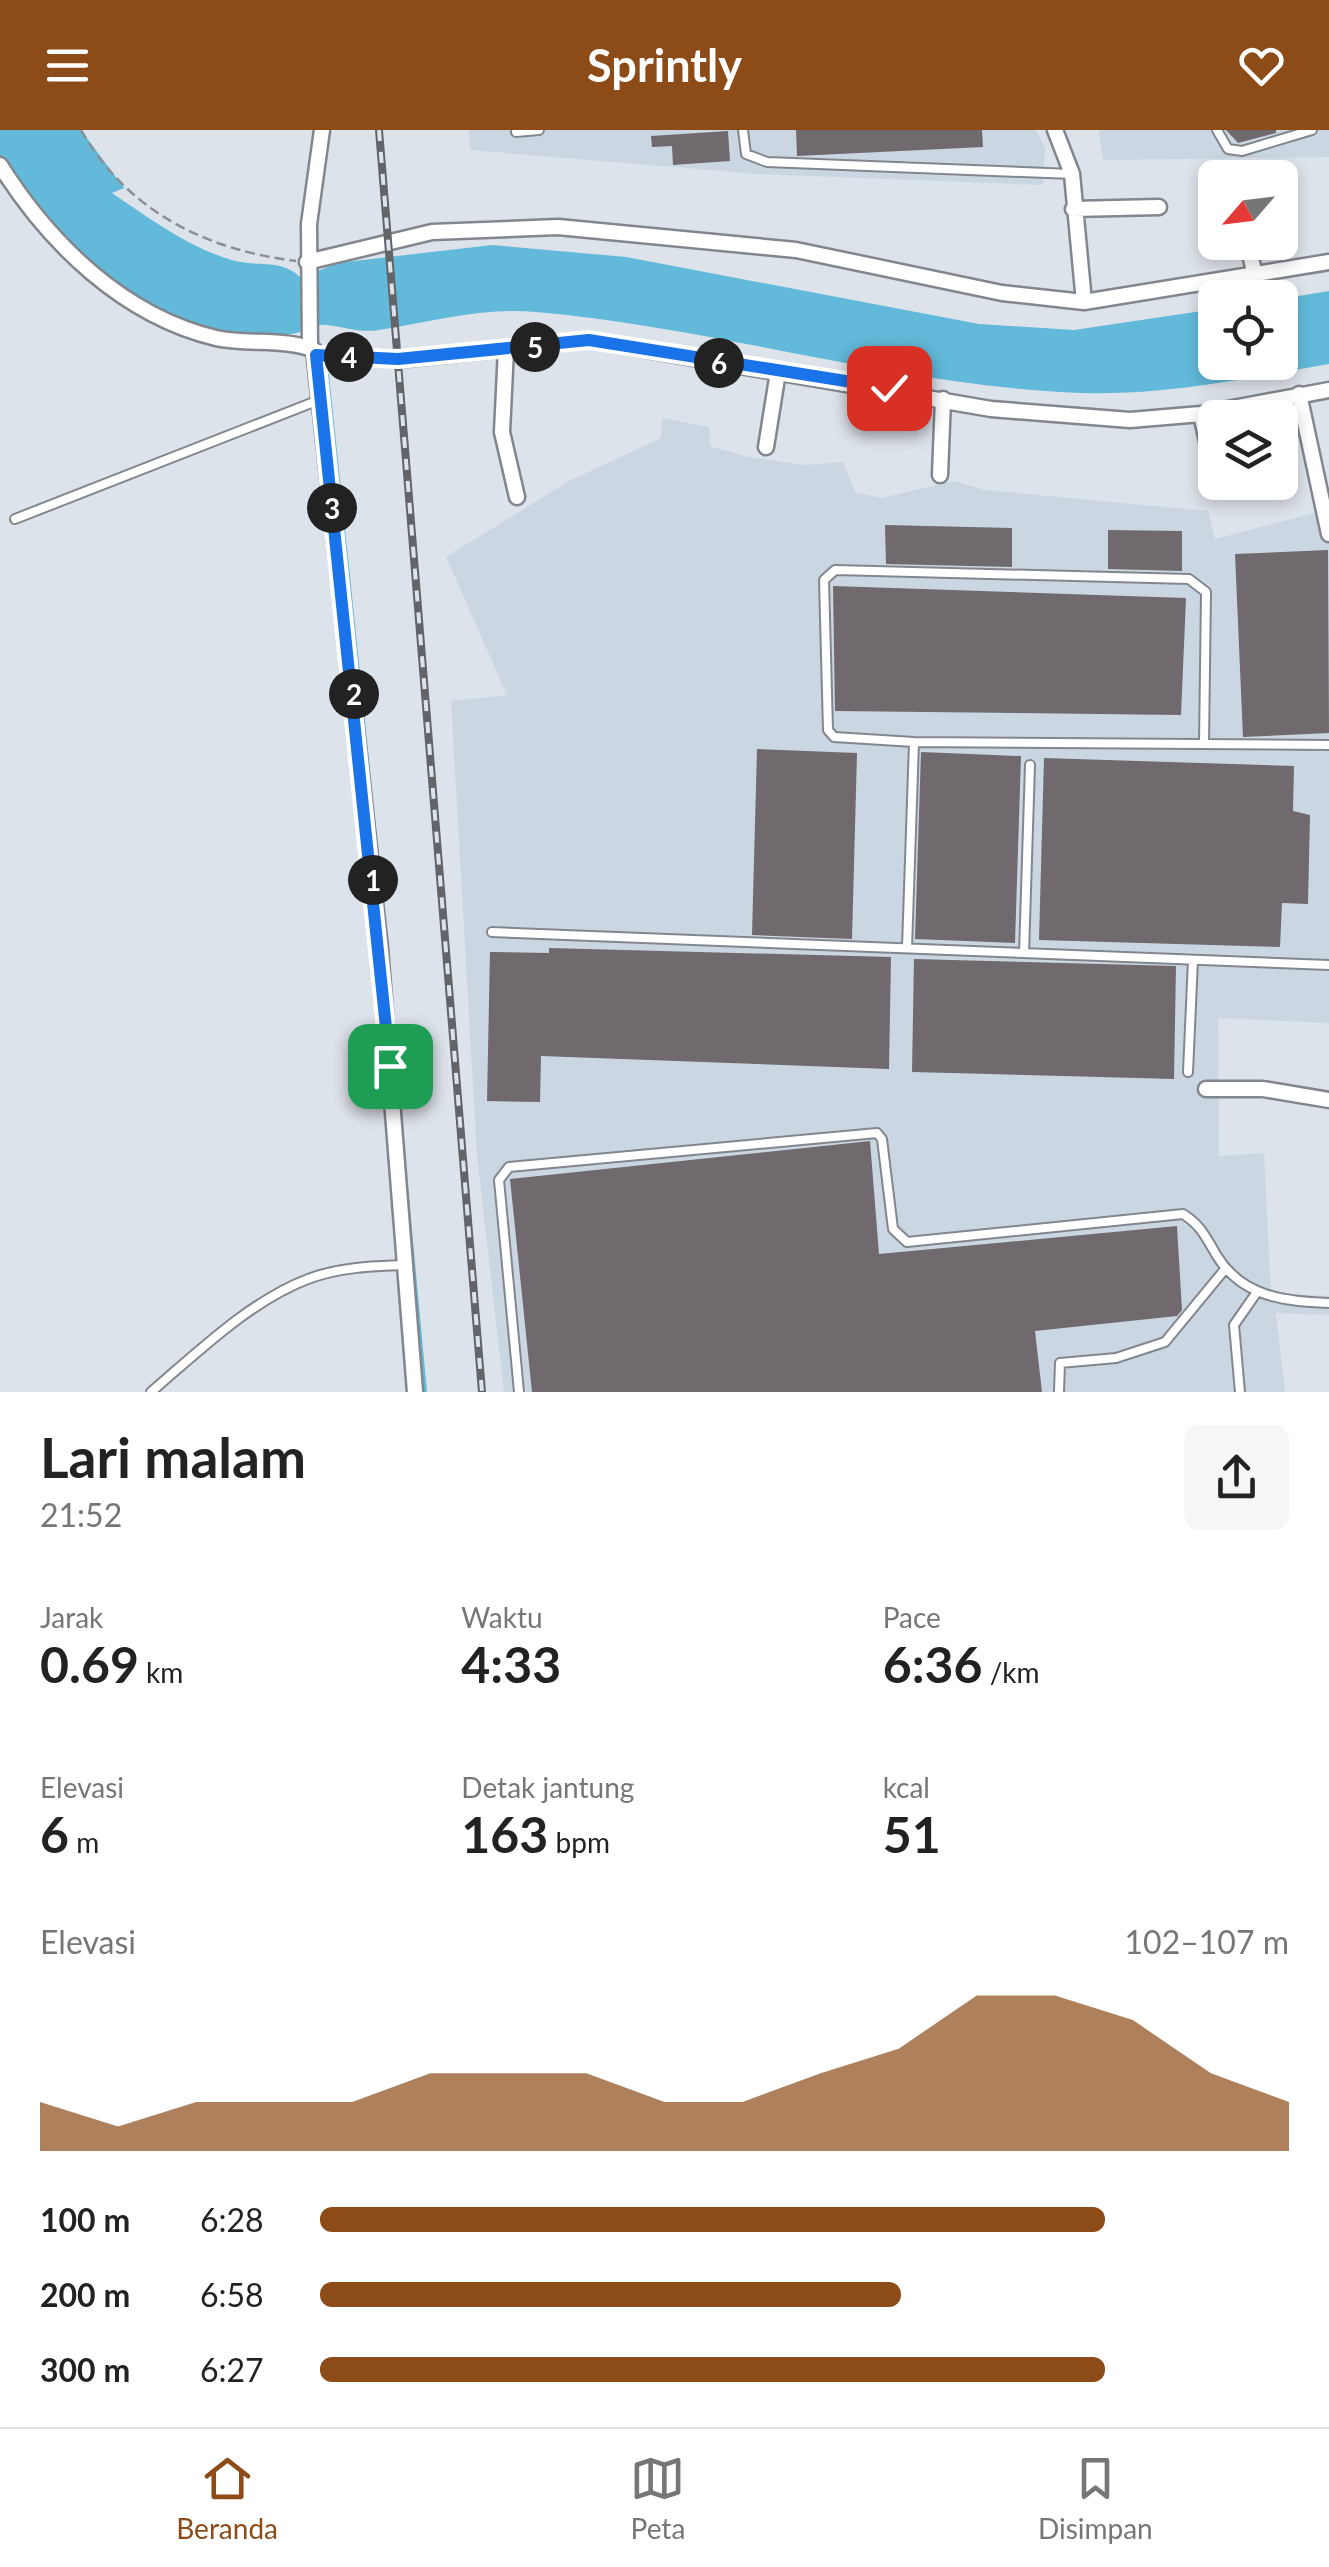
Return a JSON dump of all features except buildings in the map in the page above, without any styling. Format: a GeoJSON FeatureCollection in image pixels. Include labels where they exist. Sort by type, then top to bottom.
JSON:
{"type":"FeatureCollection","features":[{"type":"Feature","properties":{"kind":"street"},"geometry":{"type":"LineString","coordinates":[[322,130],[307,266],[313,351],[380,948],[415,1392]]}},
{"type":"Feature","properties":{"kind":"street"},"geometry":{"type":"LineString","coordinates":[[1056,130],[1072,174],[1084,302]]}},
{"type":"Feature","properties":{"kind":"street"},"geometry":{"type":"LineString","coordinates":[[0,164],[62,247],[148,311],[216,338],[398,359],[589,340],[1020,413],[1094,418],[1198,414]]}},
{"type":"Feature","properties":{"kind":"street"},"geometry":{"type":"LineString","coordinates":[[1073,209],[1159,207]]}},
{"type":"Feature","properties":{"kind":"street"},"geometry":{"type":"LineString","coordinates":[[307,266],[432,232],[558,227],[796,250],[1002,293],[1084,302],[1329,262]]}},
{"type":"Feature","properties":{"kind":"street"},"geometry":{"type":"LineString","coordinates":[[1251,260],[1255,276]]}},
{"type":"Feature","properties":{"kind":"street"},"geometry":{"type":"LineString","coordinates":[[506,349],[502,432],[517,497]]}},
{"type":"Feature","properties":{"kind":"street"},"geometry":{"type":"LineString","coordinates":[[766,448],[778,372]]}},
{"type":"Feature","properties":{"kind":"street"},"geometry":{"type":"LineString","coordinates":[[1270,400],[1329,390]]}},
{"type":"Feature","properties":{"kind":"street"},"geometry":{"type":"LineString","coordinates":[[1299,394],[1329,534]]}},
{"type":"Feature","properties":{"kind":"street"},"geometry":{"type":"LineString","coordinates":[[940,475],[943,400]]}},
{"type":"Feature","properties":{"kind":"street"},"geometry":{"type":"LineString","coordinates":[[1206,1089],[1263,1089],[1329,1100]]}},
{"type":"Feature","properties":{"kind":"lane"},"geometry":{"type":"LineString","coordinates":[[516,132],[540,130]]}},
{"type":"Feature","properties":{"kind":"lane"},"geometry":{"type":"LineString","coordinates":[[743,130],[746,154],[767,162],[1072,174]]}},
{"type":"Feature","properties":{"kind":"lane"},"geometry":{"type":"LineString","coordinates":[[1217,130],[1228,149],[1242,151],[1312,130]]}},
{"type":"Feature","properties":{"kind":"lane"},"geometry":{"type":"LineString","coordinates":[[14,519],[320,400]]}},
{"type":"Feature","properties":{"kind":"lane"},"geometry":{"type":"LineString","coordinates":[[1204,742],[1206,592],[1198,583],[1169,578],[828,573],[824,580],[828,730],[844,740],[1329,745]]}},
{"type":"Feature","properties":{"kind":"lane"},"geometry":{"type":"LineString","coordinates":[[906,948],[914,742]]}},
{"type":"Feature","properties":{"kind":"lane"},"geometry":{"type":"LineString","coordinates":[[1024,953],[1030,765]]}},
{"type":"Feature","properties":{"kind":"lane"},"geometry":{"type":"LineString","coordinates":[[492,932],[1329,965]]}},
{"type":"Feature","properties":{"kind":"lane"},"geometry":{"type":"LineString","coordinates":[[1188,1072],[1193,960]]}},
{"type":"Feature","properties":{"kind":"lane"},"geometry":{"type":"LineString","coordinates":[[519,1392],[498,1180],[509,1166],[877,1132],[882,1139],[893,1229],[907,1242],[1170,1212],[1196,1222],[1226,1268],[1256,1292],[1276,1300],[1329,1303]]}},
{"type":"Feature","properties":{"kind":"lane"},"geometry":{"type":"LineString","coordinates":[[152,1392],[215,1339],[293,1286],[344,1269],[407,1265]]}},
{"type":"Feature","properties":{"kind":"lane"},"geometry":{"type":"LineString","coordinates":[[1060,1392],[1060,1363],[1116,1358],[1165,1342],[1226,1268]]}},
{"type":"Feature","properties":{"kind":"lane"},"geometry":{"type":"LineString","coordinates":[[1240,1392],[1234,1325],[1256,1292]]}},
{"type":"Feature","properties":{"kind":"path"},"geometry":{"type":"LineString","coordinates":[[80,130],[115,178],[170,222],[238,251],[307,266]]}},
{"type":"Feature","properties":{"kind":"shaded area"},"geometry":{"type":"Polygon","coordinates":[[[469,130],[1036,130],[1045,148],[1043,185],[758,174],[470,150],[469,130]]]}},
{"type":"Feature","properties":{"kind":"shaded area"},"geometry":{"type":"Polygon","coordinates":[[[1099,130],[1329,130],[1329,157],[1103,160],[1099,130]]]}},
{"type":"Feature","properties":{"kind":"shaded area"},"geometry":{"type":"Polygon","coordinates":[[[662,418],[709,427],[710,446],[748,457],[805,465],[843,462],[855,492],[881,498],[954,481],[985,490],[1208,511],[1215,539],[1322,511],[1329,536],[1329,1023],[1218,1018],[1219,1156],[1264,1153],[1271,1293],[1329,1296],[1329,1315],[1276,1313],[1285,1392],[504,1392],[477,1155],[451,701],[507,695],[446,557],[569,481],[661,438],[662,418]]]}},
{"type":"Feature","properties":{"kind":"water"},"geometry":{"type":"Polygon","coordinates":[[[0,130],[81,130],[124,188],[112,193],[186,241],[235,261],[286,268],[301,278],[337,263],[492,245],[626,257],[979,324],[1074,330],[1198,312],[1198,380],[1237,380],[1112,393],[1012,388],[876,369],[672,330],[516,311],[476,313],[372,331],[322,325],[291,334],[225,331],[187,322],[132,296],[60,232],[0,162],[0,130]]]}},
{"type":"Feature","properties":{"kind":"water"},"geometry":{"type":"Polygon","coordinates":[[[1329,291],[1329,364],[1298,369],[1298,296],[1329,291]]]}},
{"type":"Feature","properties":{"kind":"waterway"},"geometry":{"type":"LineString","coordinates":[[327,375],[378,864]]}},
{"type":"Feature","properties":{"kind":"waterway"},"geometry":{"type":"LineString","coordinates":[[401,1133],[425,1392]]}},
{"type":"Feature","properties":{"kind":"railway"},"geometry":{"type":"LineString","coordinates":[[379,130],[482,1392]]}},
{"type":"Feature","properties":{"kind":"route"},"geometry":{"type":"LineString","coordinates":[[390,1066],[316,355],[398,359],[589,340],[889,388]]}}]}
